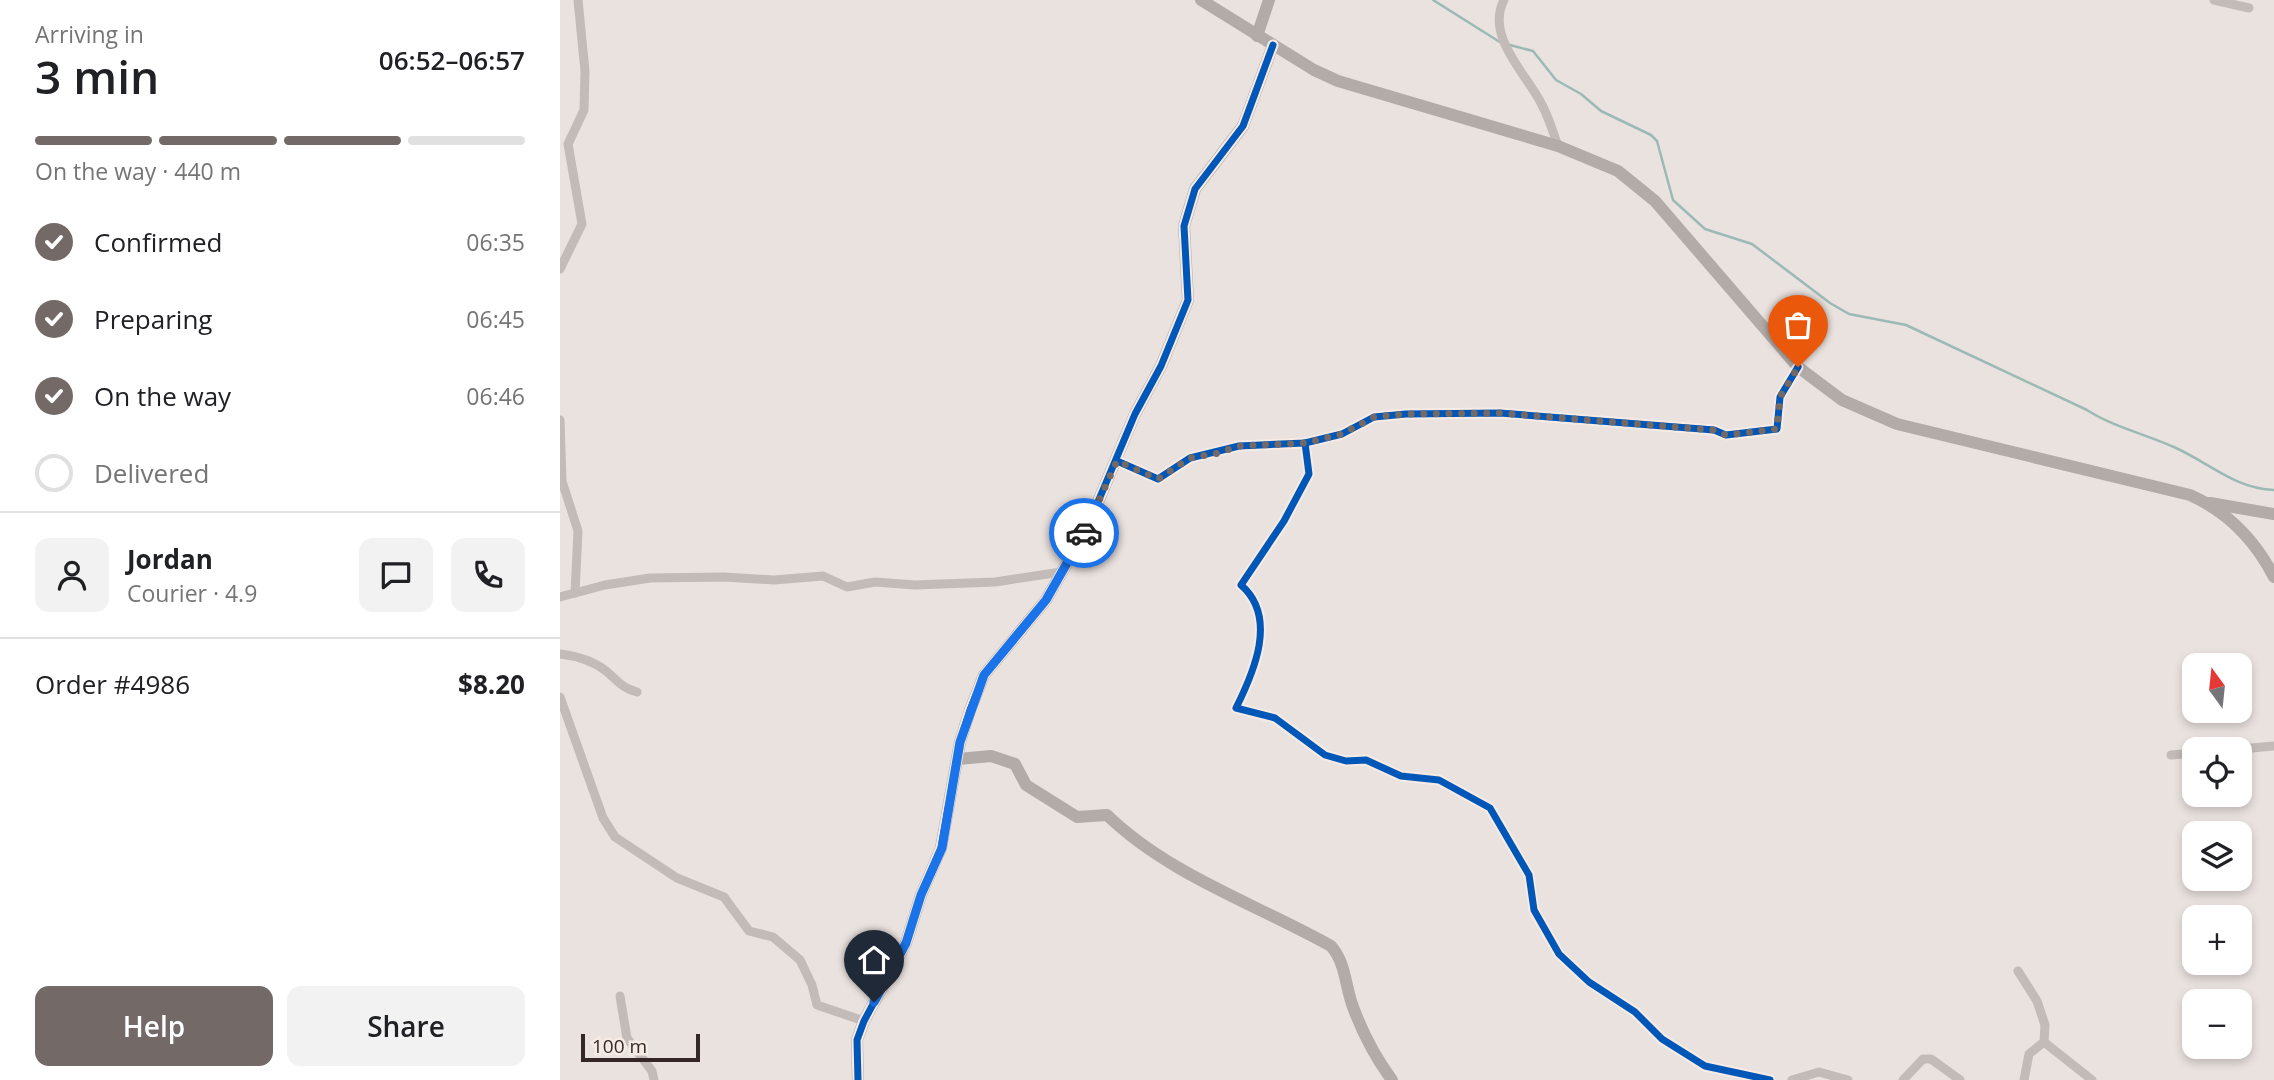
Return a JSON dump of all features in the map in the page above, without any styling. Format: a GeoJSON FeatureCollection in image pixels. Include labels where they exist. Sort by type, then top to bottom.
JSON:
{"type":"FeatureCollection","features":[{"type":"Feature","properties":{"kind":"street"},"geometry":{"type":"LineString","coordinates":[[560,269],[582,224],[568,144],[584,110],[585,71],[578,0]]}},
{"type":"Feature","properties":{"kind":"street"},"geometry":{"type":"LineString","coordinates":[[1201,0],[1257,36],[1338,80],[1559,146],[1618,171],[1643,189],[1798,367],[1842,400],[1878,418],[2171,490],[2207,503],[2274,514]]}},
{"type":"Feature","properties":{"kind":"street"},"geometry":{"type":"LineString","coordinates":[[1257,36],[1269,0]]}},
{"type":"Feature","properties":{"kind":"street"},"geometry":{"type":"LineString","coordinates":[[1504,0],[1499,16],[1505,46],[1542,105],[1559,146]]}},
{"type":"Feature","properties":{"kind":"street"},"geometry":{"type":"LineString","coordinates":[[2214,0],[2249,8]]}},
{"type":"Feature","properties":{"kind":"street"},"geometry":{"type":"LineString","coordinates":[[858,1080],[858,1040],[864,1021],[906,943],[921,895],[942,848],[958,759],[970,710],[984,675],[1046,600],[1087,527],[1188,300],[1184,226],[1195,189],[1243,126],[1273,45]]}},
{"type":"Feature","properties":{"kind":"street"},"geometry":{"type":"LineString","coordinates":[[1117,461],[1158,479],[1190,458],[1219,453],[1238,446],[1305,443],[1342,434],[1374,417],[1406,414],[1500,413],[1714,430],[1726,435],[1777,429],[1780,397],[1798,367]]}},
{"type":"Feature","properties":{"kind":"street"},"geometry":{"type":"LineString","coordinates":[[560,420],[562,481],[578,531],[575,593]]}},
{"type":"Feature","properties":{"kind":"street"},"geometry":{"type":"LineString","coordinates":[[1305,443],[1309,474],[1284,521],[1241,585],[1248,591],[1258,612],[1260,653],[1236,708],[1275,718],[1325,755],[1346,761],[1366,760],[1401,776],[1439,780],[1490,808],[1529,875],[1534,910],[1559,954],[1589,982],[1635,1012],[1662,1040],[1705,1066],[1770,1080]]}},
{"type":"Feature","properties":{"kind":"street"},"geometry":{"type":"LineString","coordinates":[[2207,503],[2239,528],[2274,572]]}},
{"type":"Feature","properties":{"kind":"street"},"geometry":{"type":"LineString","coordinates":[[560,597],[650,578],[724,577],[774,580],[823,576],[847,587],[875,582],[915,585],[995,582],[1060,572]]}},
{"type":"Feature","properties":{"kind":"street"},"geometry":{"type":"LineString","coordinates":[[560,654],[581,657],[606,671],[622,688],[637,692]]}},
{"type":"Feature","properties":{"kind":"street"},"geometry":{"type":"LineString","coordinates":[[560,696],[603,818],[615,837],[677,878],[724,897],[749,931],[773,937],[800,960],[812,985],[817,1004],[864,1021]]}},
{"type":"Feature","properties":{"kind":"street"},"geometry":{"type":"LineString","coordinates":[[2252,748],[2274,746]]}},
{"type":"Feature","properties":{"kind":"street"},"geometry":{"type":"LineString","coordinates":[[2171,755],[2182,754]]}},
{"type":"Feature","properties":{"kind":"street"},"geometry":{"type":"LineString","coordinates":[[958,759],[991,756],[1016,764],[1026,785],[1077,817],[1107,815],[1130,837],[1195,878],[1331,946],[1340,957],[1352,1005],[1374,1056],[1392,1080]]}},
{"type":"Feature","properties":{"kind":"street"},"geometry":{"type":"LineString","coordinates":[[2018,971],[2037,1001],[2045,1025],[2044,1042],[2029,1054],[2024,1080]]}},
{"type":"Feature","properties":{"kind":"street"},"geometry":{"type":"LineString","coordinates":[[620,996],[626,1038],[652,1071],[654,1080]]}},
{"type":"Feature","properties":{"kind":"street"},"geometry":{"type":"LineString","coordinates":[[2044,1042],[2092,1080]]}},
{"type":"Feature","properties":{"kind":"street"},"geometry":{"type":"LineString","coordinates":[[1903,1080],[1923,1059],[1931,1059],[1960,1080]]}},
{"type":"Feature","properties":{"kind":"street"},"geometry":{"type":"LineString","coordinates":[[1792,1080],[1819,1072],[1848,1080]]}},
{"type":"Feature","properties":{"kind":"waterway"},"geometry":{"type":"LineString","coordinates":[[1433,0],[1503,44]]}},
{"type":"Feature","properties":{"kind":"waterway"},"geometry":{"type":"LineString","coordinates":[[1510,45],[1533,51],[1556,80],[1581,94],[1601,111],[1651,135],[1657,141],[1673,200],[1705,229],[1752,244],[1830,303],[1849,314],[1906,325],[2108,422],[2176,448],[2235,480],[2260,489],[2274,490]]}},
{"type":"Feature","properties":{"kind":"cycle path"},"geometry":{"type":"LineString","coordinates":[[858,1080],[857,1040],[864,1021],[906,943],[921,895],[941,848],[960,742],[984,675],[1046,600],[1087,528],[1135,414],[1161,366],[1188,300],[1184,226],[1195,189],[1243,126],[1273,45]]}},
{"type":"Feature","properties":{"kind":"cycle path"},"geometry":{"type":"LineString","coordinates":[[1117,461],[1158,479],[1190,458],[1239,446],[1305,443],[1342,434],[1374,417],[1406,414],[1500,413],[1714,430],[1726,435],[1777,429],[1780,397],[1798,367]]}},
{"type":"Feature","properties":{"kind":"cycle path"},"geometry":{"type":"LineString","coordinates":[[1305,443],[1309,474],[1284,521],[1241,585],[1252,598],[1260,628],[1255,662],[1236,708],[1275,718],[1325,755],[1346,761],[1366,760],[1401,776],[1439,780],[1490,808],[1529,875],[1534,910],[1559,954],[1589,982],[1635,1012],[1662,1039],[1705,1066],[1770,1080]]}},
{"type":"Feature","properties":{"kind":"way so far"},"geometry":{"type":"LineString","coordinates":[[1084,533],[1117,461],[1158,479],[1190,458],[1219,453],[1238,446],[1305,443],[1342,434],[1374,417],[1406,414],[1500,413],[1714,430],[1726,435],[1777,429],[1780,397],[1798,367]]}},
{"type":"Feature","properties":{"kind":"route"},"geometry":{"type":"LineString","coordinates":[[874,1002],[906,943],[921,895],[942,848],[955,784],[960,742],[984,675],[1046,600],[1084,533]]}}]}
